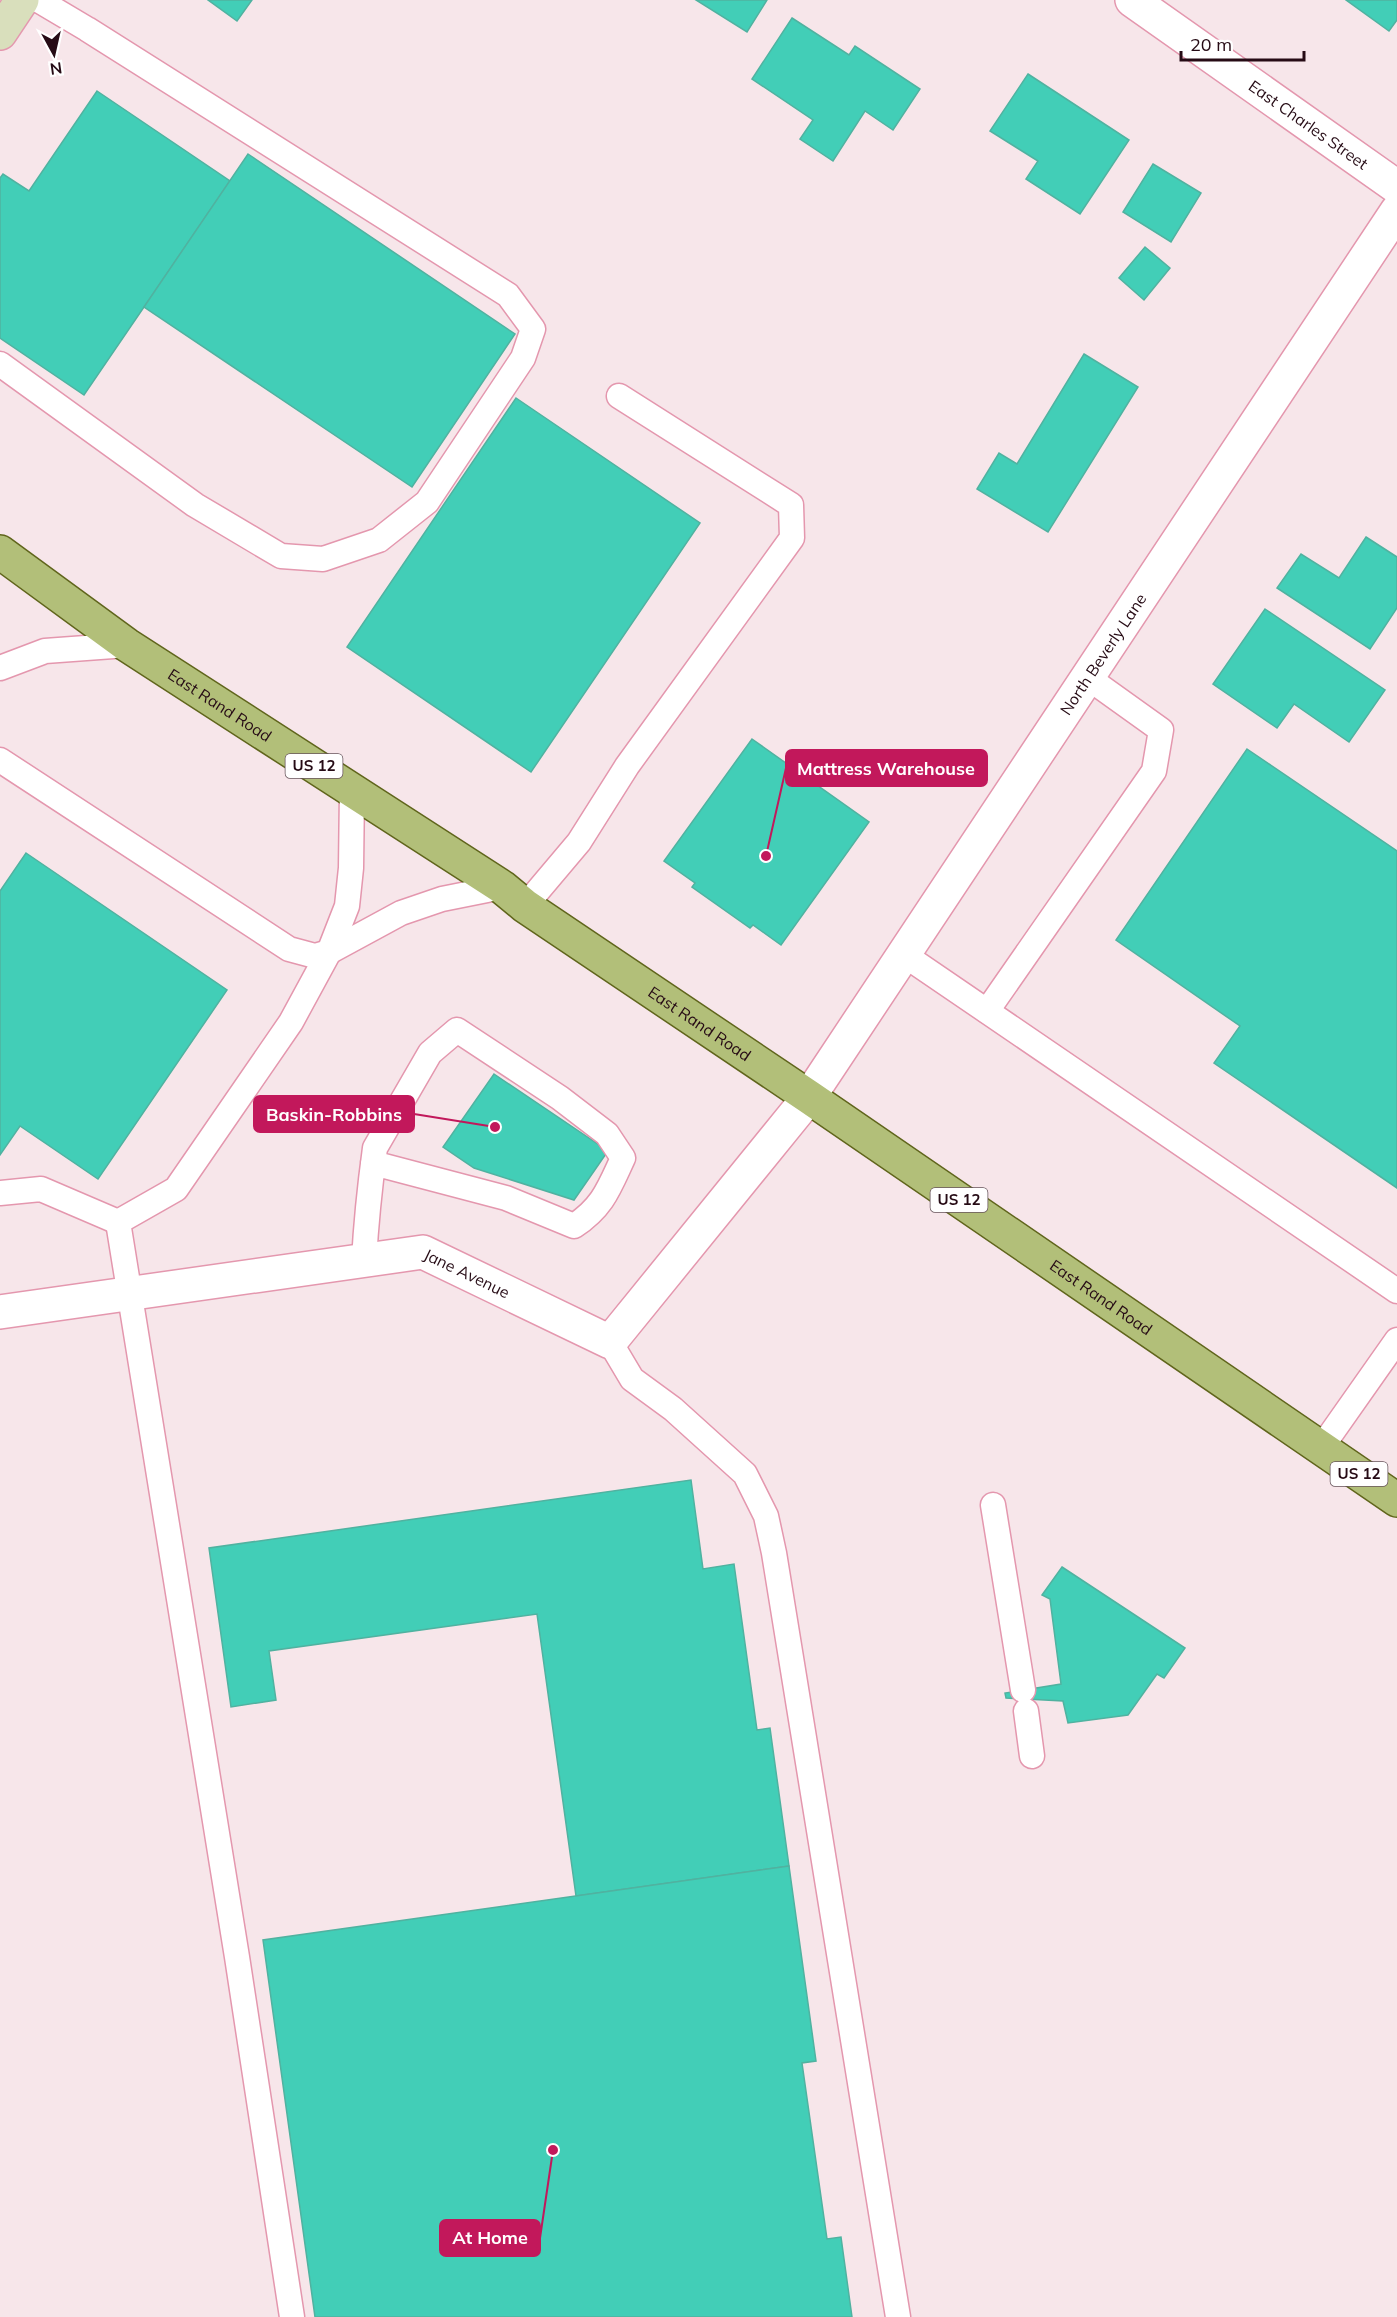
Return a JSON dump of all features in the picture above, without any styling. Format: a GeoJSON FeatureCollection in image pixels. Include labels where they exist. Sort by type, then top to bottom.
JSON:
{"type":"FeatureCollection","features":[{"type":"Feature","properties":{"kind":"main road","name":"East Rand Road"},"geometry":{"type":"LineString","coordinates":[[0,552],[127,645],[513,896],[1397,1500]]}},
{"type":"Feature","properties":{"kind":"street"},"geometry":{"type":"LineString","coordinates":[[0,33],[22,0]]}},
{"type":"Feature","properties":{"kind":"street","name":"East Charles Street"},"geometry":{"type":"LineString","coordinates":[[1132,0],[1397,187]]}},
{"type":"Feature","properties":{"kind":"street","name":"North Beverly Lane"},"geometry":{"type":"LineString","coordinates":[[808,1097],[1397,211]]}},
{"type":"Feature","properties":{"kind":"street"},"geometry":{"type":"LineString","coordinates":[[609,1342],[808,1097]]}},
{"type":"Feature","properties":{"kind":"street","name":"Jane Avenue"},"geometry":{"type":"LineString","coordinates":[[0,1312],[423,1252],[609,1342]]}},
{"type":"Feature","properties":{"kind":"lane"},"geometry":{"type":"LineString","coordinates":[[0,364],[195,505],[281,556],[323,559],[380,540],[427,502],[523,358],[533,329],[508,295],[87,28],[38,0]]}},
{"type":"Feature","properties":{"kind":"lane"},"geometry":{"type":"LineString","coordinates":[[0,760],[289,949],[315,956],[329,952],[401,913],[442,899],[513,896],[579,842],[627,766],[792,538],[791,505],[619,396]]}},
{"type":"Feature","properties":{"kind":"lane"},"geometry":{"type":"LineString","coordinates":[[0,668],[45,651],[127,645]]}},
{"type":"Feature","properties":{"kind":"lane"},"geometry":{"type":"LineString","coordinates":[[987,1011],[1154,771],[1161,730],[1087,678]]}},
{"type":"Feature","properties":{"kind":"lane"},"geometry":{"type":"LineString","coordinates":[[118,1222],[176,1189],[291,1022],[329,952],[347,906],[351,868],[352,790]]}},
{"type":"Feature","properties":{"kind":"lane"},"geometry":{"type":"LineString","coordinates":[[903,954],[1397,1291]]}},
{"type":"Feature","properties":{"kind":"lane"},"geometry":{"type":"LineString","coordinates":[[364,1261],[373,1163],[375,1148],[430,1053],[457,1030],[560,1098],[607,1134],[623,1158],[609,1188],[592,1214],[574,1226],[506,1198],[373,1163]]}},
{"type":"Feature","properties":{"kind":"lane"},"geometry":{"type":"LineString","coordinates":[[0,1193],[41,1189],[118,1222]]}},
{"type":"Feature","properties":{"kind":"lane"},"geometry":{"type":"LineString","coordinates":[[118,1222],[292,2317]]}},
{"type":"Feature","properties":{"kind":"lane"},"geometry":{"type":"LineString","coordinates":[[1321,1448],[1397,1340]]}},
{"type":"Feature","properties":{"kind":"lane"},"geometry":{"type":"LineString","coordinates":[[609,1342],[632,1379],[673,1409],[745,1474],[766,1516],[774,1553],[898,2317]]}},
{"type":"Feature","properties":{"kind":"lane"},"geometry":{"type":"LineString","coordinates":[[993,1505],[1032,1756]]}},
{"type":"Feature","properties":{"kind":"building"},"geometry":{"type":"Polygon","coordinates":[[[208,0],[252,0],[237,21],[208,0]]]}},
{"type":"Feature","properties":{"kind":"building"},"geometry":{"type":"Polygon","coordinates":[[[696,0],[767,0],[747,32],[696,0]]]}},
{"type":"Feature","properties":{"kind":"building"},"geometry":{"type":"Polygon","coordinates":[[[1346,0],[1397,0],[1397,20],[1389,31],[1346,0]]]}},
{"type":"Feature","properties":{"kind":"building"},"geometry":{"type":"Polygon","coordinates":[[[792,18],[849,55],[855,46],[920,89],[893,130],[865,111],[833,161],[800,139],[813,120],[752,79],[792,18]]]}},
{"type":"Feature","properties":{"kind":"building"},"geometry":{"type":"Polygon","coordinates":[[[1028,74],[1129,140],[1080,214],[1026,179],[1038,161],[990,131],[1028,74]]]}},
{"type":"Feature","properties":{"kind":"building"},"geometry":{"type":"Polygon","coordinates":[[[97,91],[230,181],[84,395],[0,338],[0,178],[3,174],[29,191],[97,91]]]}},
{"type":"Feature","properties":{"kind":"building"},"geometry":{"type":"Polygon","coordinates":[[[248,154],[515,334],[412,487],[144,307],[248,154]]]}},
{"type":"Feature","properties":{"kind":"building"},"geometry":{"type":"Polygon","coordinates":[[[1153,164],[1201,193],[1171,242],[1123,212],[1153,164]]]}},
{"type":"Feature","properties":{"kind":"building"},"geometry":{"type":"Polygon","coordinates":[[[1145,247],[1170,268],[1144,300],[1119,278],[1145,247]]]}},
{"type":"Feature","properties":{"kind":"building"},"geometry":{"type":"Polygon","coordinates":[[[1084,354],[1138,387],[1048,532],[977,489],[999,453],[1017,464],[1084,354]]]}},
{"type":"Feature","properties":{"kind":"building"},"geometry":{"type":"Polygon","coordinates":[[[516,398],[700,523],[531,772],[347,647],[516,398]]]}},
{"type":"Feature","properties":{"kind":"building"},"geometry":{"type":"Polygon","coordinates":[[[1366,537],[1397,557],[1397,608],[1370,649],[1277,588],[1301,554],[1339,578],[1366,537]]]}},
{"type":"Feature","properties":{"kind":"building"},"geometry":{"type":"Polygon","coordinates":[[[1265,609],[1385,690],[1349,742],[1294,704],[1277,728],[1213,684],[1265,609]]]}},
{"type":"Feature","properties":{"kind":"building"},"geometry":{"type":"Polygon","coordinates":[[[752,739],[869,822],[781,945],[753,925],[750,928],[692,887],[695,883],[664,861],[752,739]]]}},
{"type":"Feature","properties":{"kind":"building"},"geometry":{"type":"Polygon","coordinates":[[[1247,749],[1397,851],[1397,1188],[1214,1063],[1240,1026],[1116,940],[1247,749]]]}},
{"type":"Feature","properties":{"kind":"building"},"geometry":{"type":"Polygon","coordinates":[[[26,853],[227,990],[98,1179],[20,1126],[0,1155],[0,891],[26,853]]]}},
{"type":"Feature","properties":{"kind":"building"},"geometry":{"type":"Polygon","coordinates":[[[494,1074],[608,1151],[574,1200],[474,1168],[443,1147],[494,1074]]]}},
{"type":"Feature","properties":{"kind":"building"},"geometry":{"type":"Polygon","coordinates":[[[691,1480],[703,1569],[734,1564],[757,1730],[770,1728],[789,1866],[576,1896],[537,1614],[269,1651],[276,1700],[231,1707],[209,1548],[691,1480]]]}},
{"type":"Feature","properties":{"kind":"building"},"geometry":{"type":"Polygon","coordinates":[[[1062,1567],[1185,1648],[1164,1678],[1157,1674],[1128,1715],[1068,1723],[1063,1701],[1006,1698],[1005,1693],[1061,1684],[1050,1599],[1042,1595],[1062,1567]]]}},
{"type":"Feature","properties":{"kind":"building"},"geometry":{"type":"Polygon","coordinates":[[[789,1866],[816,2061],[802,2063],[827,2239],[841,2237],[852,2317],[315,2317],[263,1940],[789,1866]]]}},
{"type":"Feature","properties":{"kind":"place","name":"Mattress Warehouse"},"geometry":{"type":"Point","coordinates":[766,856]}},
{"type":"Feature","properties":{"kind":"place","name":"Baskin-Robbins"},"geometry":{"type":"Point","coordinates":[495,1127]}},
{"type":"Feature","properties":{"kind":"place","name":"At Home"},"geometry":{"type":"Point","coordinates":[553,2150]}}]}
